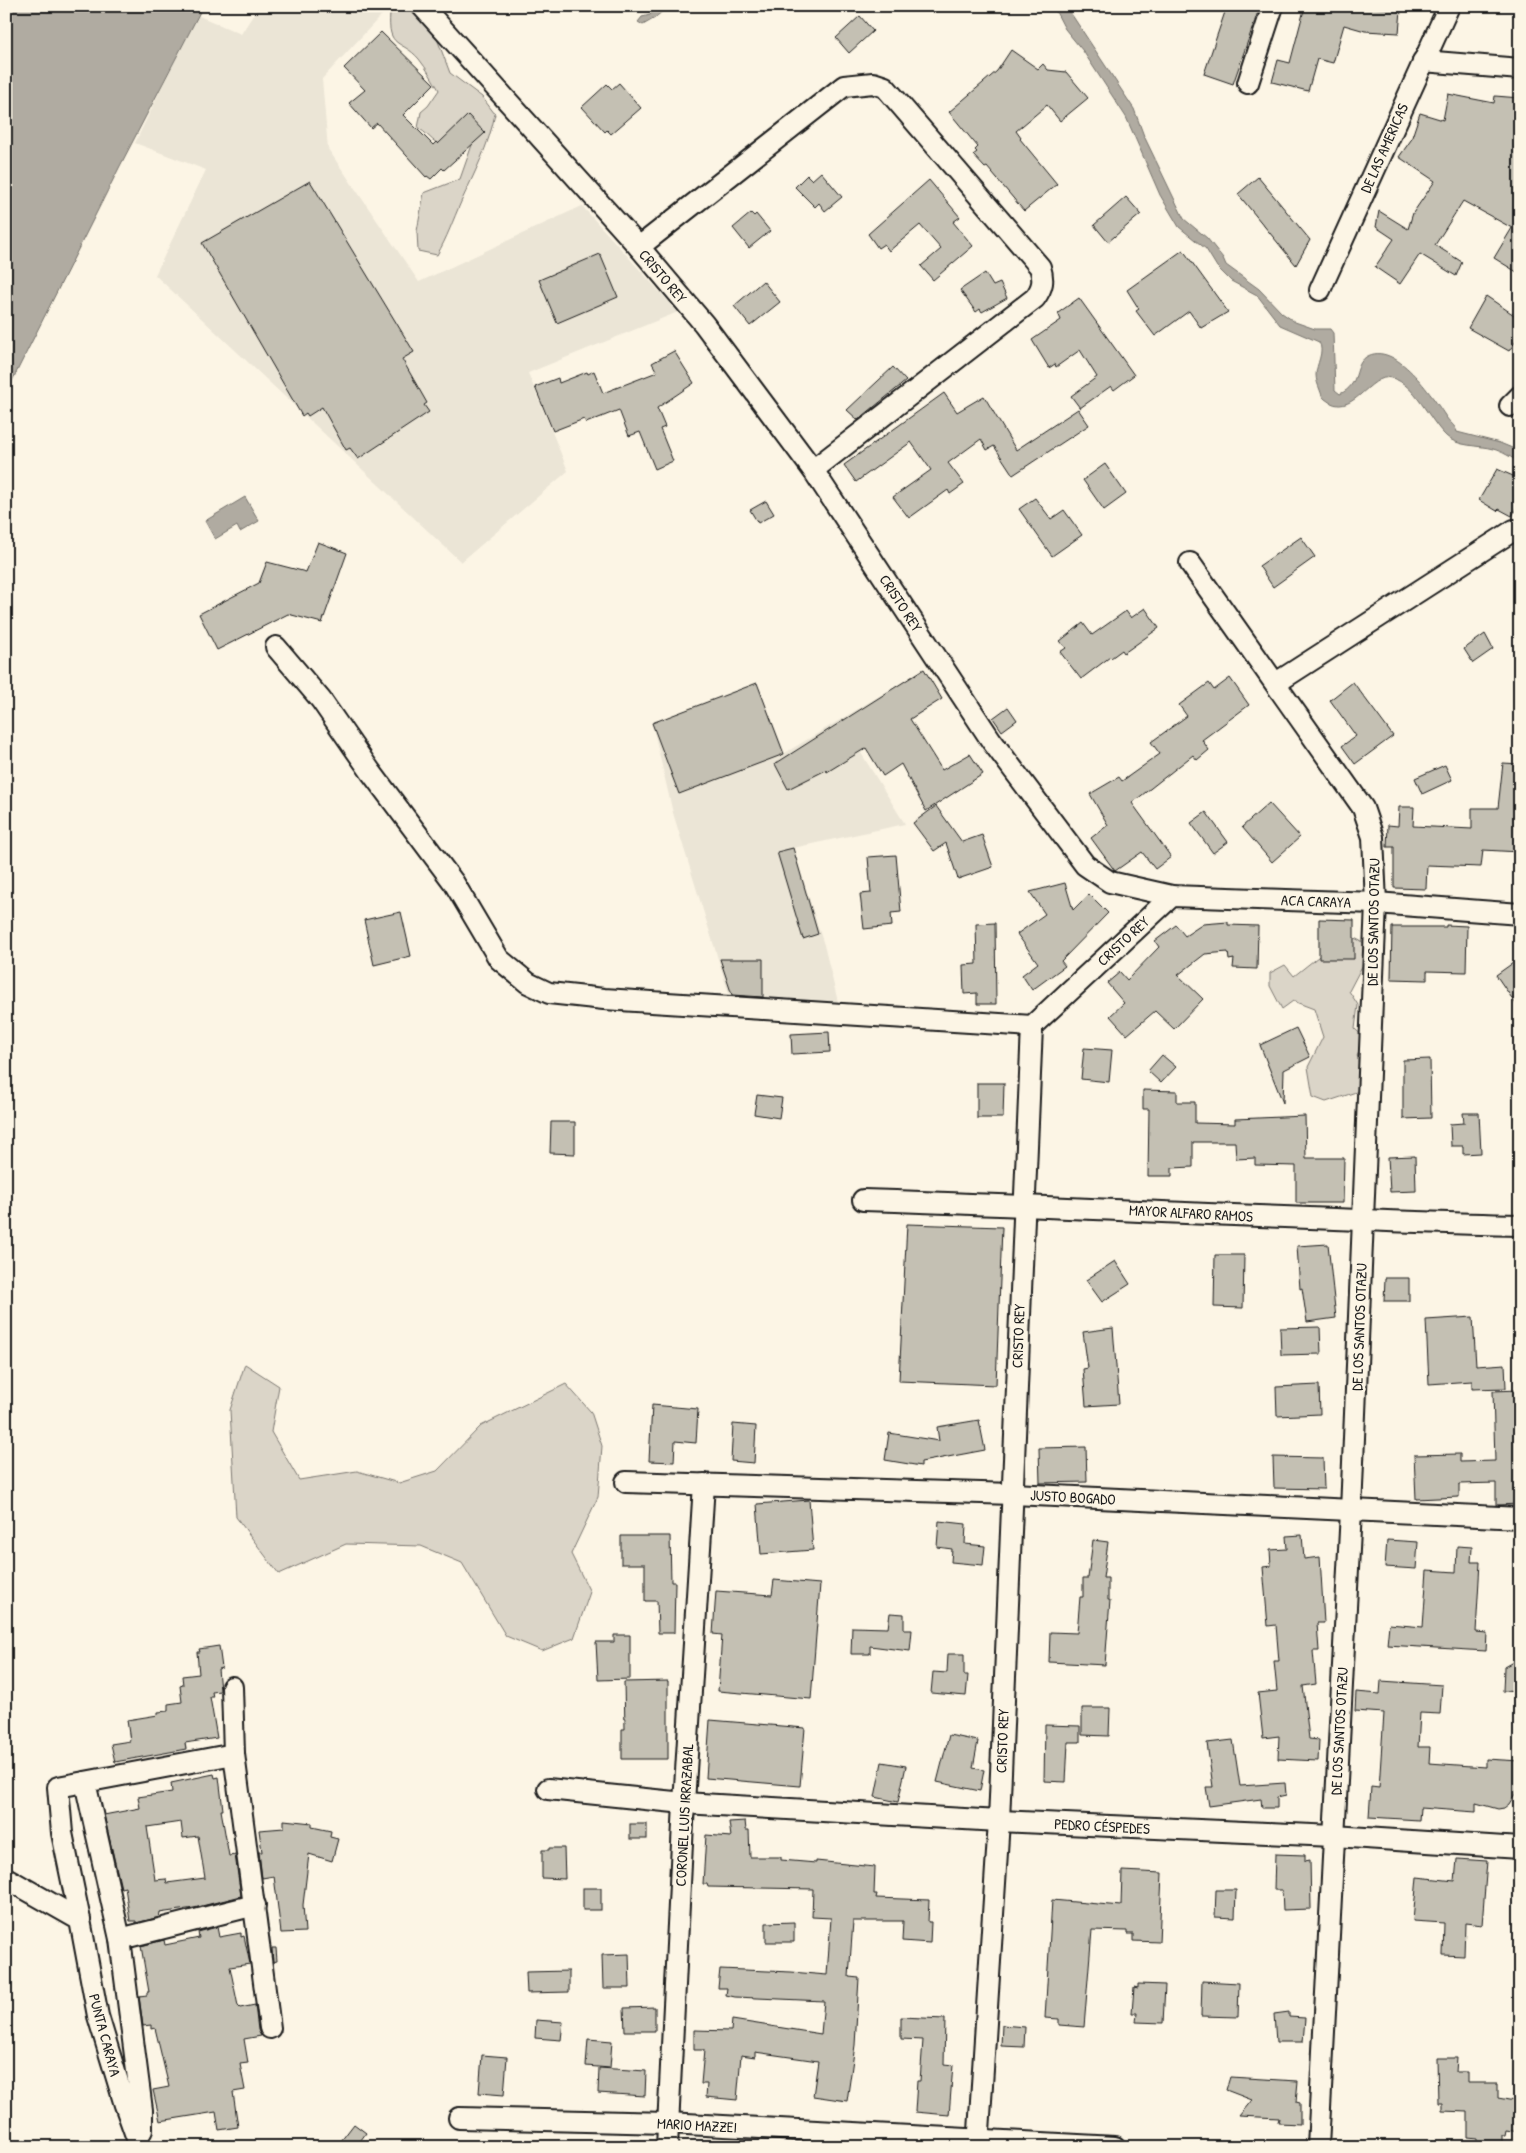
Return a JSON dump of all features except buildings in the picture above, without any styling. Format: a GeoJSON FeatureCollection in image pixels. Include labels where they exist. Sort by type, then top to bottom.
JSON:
{"type":"FeatureCollection","features":[{"type":"Feature","properties":{"kind":"street","name":"CRISTO REY"},"geometry":{"type":"LineString","coordinates":[[422,6],[639,247],[704,324],[813,470],[991,740],[1085,865],[1110,882],[1172,896]]}},
{"type":"Feature","properties":{"kind":"street"},"geometry":{"type":"LineString","coordinates":[[1248,83],[1274,6]]}},
{"type":"Feature","properties":{"kind":"street","name":"DE LAS AMERICAS"},"geometry":{"type":"LineString","coordinates":[[1320,290],[1423,60],[1450,6]]}},
{"type":"Feature","properties":{"kind":"street"},"geometry":{"type":"LineString","coordinates":[[1423,60],[1520,69]]}},
{"type":"Feature","properties":{"kind":"street"},"geometry":{"type":"LineString","coordinates":[[639,247],[844,86],[873,83],[885,88],[1040,267],[1044,278],[1041,290],[1035,298],[813,470]]}},
{"type":"Feature","properties":{"kind":"street"},"geometry":{"type":"LineString","coordinates":[[1276,683],[1514,530]]}},
{"type":"Feature","properties":{"kind":"street","name":"DE LOS SANTOS OTAZU"},"geometry":{"type":"LineString","coordinates":[[1190,563],[1363,808],[1373,837],[1376,903],[1351,1511],[1318,2147]]}},
{"type":"Feature","properties":{"kind":"street"},"geometry":{"type":"LineString","coordinates":[[276,647],[321,700],[371,772],[454,883],[499,959],[512,972],[538,988],[549,993],[604,998],[1032,1026]]}},
{"type":"Feature","properties":{"kind":"street","name":"CRISTO REY"},"geometry":{"type":"LineString","coordinates":[[978,2143],[999,1821],[1023,1205],[1032,1026],[1172,896]]}},
{"type":"Feature","properties":{"kind":"street","name":"ACA CARAYA"},"geometry":{"type":"LineString","coordinates":[[1172,896],[1376,903],[1520,914]]}},
{"type":"Feature","properties":{"kind":"street","name":"MAYOR ALFARO RAMOS"},"geometry":{"type":"LineString","coordinates":[[862,1200],[1023,1205],[1363,1221],[1520,1225]]}},
{"type":"Feature","properties":{"kind":"street","name":"JUSTO BOGADO"},"geometry":{"type":"LineString","coordinates":[[626,1482],[1012,1494],[1520,1518]]}},
{"type":"Feature","properties":{"kind":"street","name":"CORONEL LUIS IRRAZABAL"},"geometry":{"type":"LineString","coordinates":[[667,2147],[684,1803],[704,1484]]}},
{"type":"Feature","properties":{"kind":"street"},"geometry":{"type":"LineString","coordinates":[[232,1687],[234,1754],[270,2028]]}},
{"type":"Feature","properties":{"kind":"street"},"geometry":{"type":"LineString","coordinates":[[139,2143],[142,2130],[142,2110],[120,1939],[86,1782],[234,1754]]}},
{"type":"Feature","properties":{"kind":"street","name":"PUNTA CARAYA"},"geometry":{"type":"LineString","coordinates":[[86,1782],[58,1787],[62,1833],[98,2016],[124,2105],[139,2143]]}},
{"type":"Feature","properties":{"kind":"street","name":"PEDRO CÉSPEDES"},"geometry":{"type":"LineString","coordinates":[[548,1789],[684,1803],[999,1821],[1334,1836],[1520,1848]]}},
{"type":"Feature","properties":{"kind":"street"},"geometry":{"type":"LineString","coordinates":[[6,1878],[80,1920]]}},
{"type":"Feature","properties":{"kind":"street"},"geometry":{"type":"LineString","coordinates":[[120,1939],[255,1905]]}},
{"type":"Feature","properties":{"kind":"street","name":"MARIO MAZZEI"},"geometry":{"type":"LineString","coordinates":[[459,2118],[668,2123],[978,2143],[1114,2147]]}},
{"type":"Feature","properties":{"kind":"shaded area"},"geometry":{"type":"Polygon","coordinates":[[[6,6],[203,6],[6,393],[6,6]]]}},
{"type":"Feature","properties":{"kind":"shaded area"},"geometry":{"type":"Polygon","coordinates":[[[259,6],[390,6],[322,79],[328,149],[419,282],[582,206],[678,312],[528,373],[568,471],[461,562],[155,275],[206,170],[135,143],[197,15],[241,34],[259,6]]]}},
{"type":"Feature","properties":{"kind":"shaded area"},"geometry":{"type":"Polygon","coordinates":[[[408,6],[427,18],[450,73],[482,97],[495,114],[481,159],[437,255],[418,251],[417,231],[424,193],[460,179],[473,142],[450,145],[441,144],[418,128],[421,112],[428,106],[439,90],[419,59],[393,39],[390,13],[408,6]]]}},
{"type":"Feature","properties":{"kind":"shaded area"},"geometry":{"type":"Polygon","coordinates":[[[659,6],[668,6],[655,18],[643,25],[638,22],[642,17],[650,15],[659,6]]]}},
{"type":"Feature","properties":{"kind":"shaded area"},"geometry":{"type":"Polygon","coordinates":[[[1053,6],[1064,6],[1068,9],[1134,109],[1144,136],[1184,219],[1207,238],[1223,258],[1226,265],[1259,289],[1282,313],[1295,322],[1315,329],[1330,329],[1333,333],[1335,390],[1340,394],[1347,390],[1354,380],[1359,365],[1366,357],[1377,354],[1389,356],[1401,363],[1423,384],[1457,432],[1500,443],[1520,451],[1520,463],[1496,450],[1462,444],[1451,440],[1440,429],[1408,387],[1392,378],[1384,378],[1376,382],[1344,405],[1335,404],[1324,398],[1316,377],[1321,354],[1319,342],[1280,325],[1257,295],[1231,281],[1217,267],[1206,249],[1179,227],[1160,195],[1126,117],[1083,51],[1065,29],[1053,6]]]}},
{"type":"Feature","properties":{"kind":"shaded area"},"geometry":{"type":"Polygon","coordinates":[[[245,497],[259,521],[240,532],[237,526],[215,539],[205,521],[245,497]]]}},
{"type":"Feature","properties":{"kind":"shaded area"},"geometry":{"type":"Polygon","coordinates":[[[924,669],[942,699],[861,753],[905,824],[793,848],[824,945],[839,1006],[732,1004],[673,813],[652,723],[757,683],[785,753],[924,669]]]}},
{"type":"Feature","properties":{"kind":"shaded area"},"geometry":{"type":"Polygon","coordinates":[[[1337,929],[1372,947],[1349,991],[1358,1005],[1355,1029],[1366,1039],[1357,1056],[1369,1074],[1362,1090],[1326,1102],[1313,1097],[1308,1067],[1323,1037],[1314,1009],[1293,1001],[1282,1009],[1270,986],[1270,973],[1285,965],[1294,976],[1333,945],[1337,929]]]}},
{"type":"Feature","properties":{"kind":"shaded area"},"geometry":{"type":"Polygon","coordinates":[[[245,1364],[279,1386],[271,1432],[299,1480],[357,1471],[399,1483],[437,1471],[481,1426],[566,1384],[591,1412],[602,1446],[598,1497],[571,1554],[590,1592],[574,1638],[542,1651],[506,1636],[462,1563],[421,1546],[346,1544],[279,1574],[236,1517],[230,1410],[245,1364]]]}}]}
